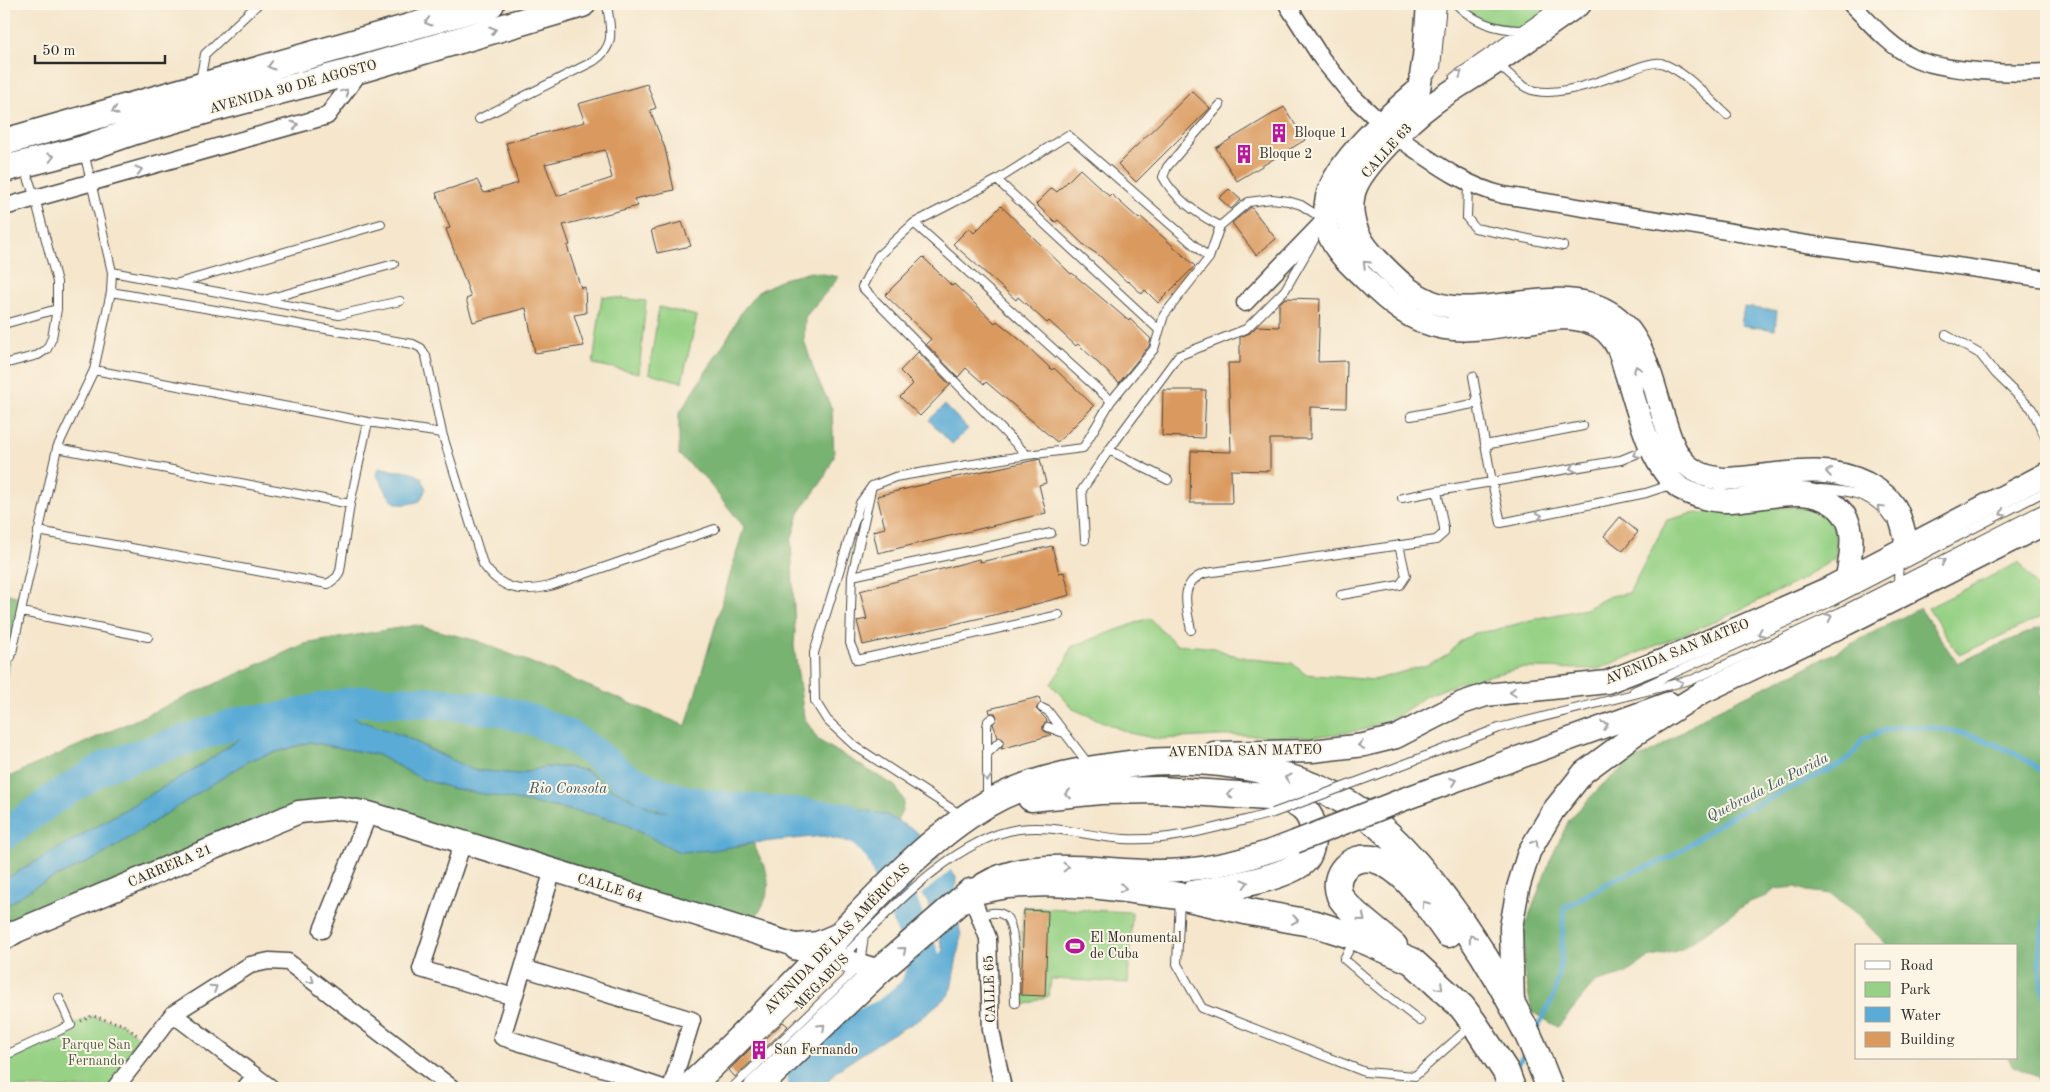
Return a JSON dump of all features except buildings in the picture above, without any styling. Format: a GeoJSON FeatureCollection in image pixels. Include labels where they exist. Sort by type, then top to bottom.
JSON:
{"type":"FeatureCollection","features":[{"type":"Feature","properties":{"kind":"main road","name":"AVENIDA 30 DE AGOSTO"},"geometry":{"type":"LineString","coordinates":[[4,142],[491,4]]}},
{"type":"Feature","properties":{"kind":"main road","name":"AVENIDA 30 DE AGOSTO"},"geometry":{"type":"LineString","coordinates":[[14,166],[83,149],[135,131],[362,69],[582,4]]}},
{"type":"Feature","properties":{"kind":"main road","name":"AVENIDA DE LAS AMÉRICAS"},"geometry":{"type":"LineString","coordinates":[[756,1088],[839,956],[893,892],[944,850],[976,811],[1021,787],[1079,772],[1156,761],[1203,761],[1259,770],[1295,780],[1338,797],[1374,822],[1435,885],[1494,972],[1518,1016],[1550,1088]]}},
{"type":"Feature","properties":{"kind":"main road"},"geometry":{"type":"LineString","coordinates":[[976,811],[1038,796],[1108,791],[1160,790],[1284,798],[1299,804],[1306,811],[1311,820],[1313,831],[1310,850],[1304,862],[1290,870],[1246,884],[1180,896]]}},
{"type":"Feature","properties":{"kind":"main road"},"geometry":{"type":"LineString","coordinates":[[1412,961],[1349,908],[1340,897],[1339,874],[1348,864],[1355,860],[1374,859],[1399,874],[1414,888],[1466,960],[1492,992],[1518,1016]]}},
{"type":"Feature","properties":{"kind":"main road","name":"AVENIDA DE LAS AMÉRICAS"},"geometry":{"type":"LineString","coordinates":[[688,1088],[749,1030],[802,974],[839,956],[927,929],[1007,885],[1048,883],[1093,885],[1180,896],[1250,912],[1316,924],[1356,937],[1412,961],[1462,1007],[1489,1044],[1506,1072],[1512,1088]]}},
{"type":"Feature","properties":{"kind":"street"},"geometry":{"type":"LineString","coordinates":[[1416,98],[1424,57],[1428,4]]}},
{"type":"Feature","properties":{"kind":"street","name":"CALLE 63"},"geometry":{"type":"LineString","coordinates":[[1580,4],[1496,63],[1390,128],[1354,193],[1352,212],[1356,231],[1361,241],[1402,284],[1419,296],[1450,307],[1518,302],[1567,301],[1596,306],[1609,312],[1626,327],[1639,346],[1675,449],[1692,469],[1709,477],[1723,479],[1814,470],[1856,478],[1880,491],[1889,499],[1900,519],[1900,552]]}},
{"type":"Feature","properties":{"kind":"street"},"geometry":{"type":"LineString","coordinates":[[1851,4],[1881,34],[1913,58],[1953,69],[2046,72]]}},
{"type":"Feature","properties":{"kind":"street"},"geometry":{"type":"LineString","coordinates":[[1288,6],[1322,59],[1353,97],[1390,128],[1451,174],[1468,184],[1503,195],[2046,279]]}},
{"type":"Feature","properties":{"kind":"street"},"geometry":{"type":"LineString","coordinates":[[4,207],[327,116],[362,69]]}},
{"type":"Feature","properties":{"kind":"street","name":"CALLE 63"},"geometry":{"type":"LineString","coordinates":[[1416,98],[1390,128],[1332,184],[1327,196],[1325,220],[1330,237],[1337,249],[1386,299],[1414,319],[1434,326],[1460,329],[1565,318],[1579,319],[1600,327],[1619,348],[1651,447],[1661,468],[1682,480]]}},
{"type":"Feature","properties":{"kind":"street"},"geometry":{"type":"LineString","coordinates":[[1245,303],[1325,220]]}},
{"type":"Feature","properties":{"kind":"street","name":"AVENIDA SAN MATEO"},"geometry":{"type":"LineString","coordinates":[[1021,787],[1086,760],[1139,752],[1268,753],[1312,751],[1364,745],[1396,737],[1462,703],[1486,695],[1607,682],[1850,584],[1900,552],[2046,474]]}},
{"type":"Feature","properties":{"kind":"street"},"geometry":{"type":"LineString","coordinates":[[1682,480],[1694,495],[1708,500],[1725,501],[1795,494],[1808,494],[1822,498],[1840,510],[1850,527],[1852,535],[1850,584]]}},
{"type":"Feature","properties":{"kind":"street"},"geometry":{"type":"LineString","coordinates":[[1518,1016],[1511,927],[1518,888],[1530,852],[1553,811],[1584,772],[1634,735],[1703,692],[1846,624],[2046,523]]}},
{"type":"Feature","properties":{"kind":"street"},"geometry":{"type":"LineString","coordinates":[[974,904],[997,876],[1014,871],[1061,867],[1101,867],[1153,872],[1201,869],[1259,856],[1407,798],[1625,718],[1703,692]]}},
{"type":"Feature","properties":{"kind":"street","name":"CALLE 64"},"geometry":{"type":"LineString","coordinates":[[340,808],[369,814],[464,842],[839,956]]}},
{"type":"Feature","properties":{"kind":"street","name":"CARRERA 21"},"geometry":{"type":"LineString","coordinates":[[4,939],[17,931],[299,812],[340,808]]}},
{"type":"Feature","properties":{"kind":"street"},"geometry":{"type":"LineString","coordinates":[[322,930],[369,814]]}},
{"type":"Feature","properties":{"kind":"street"},"geometry":{"type":"LineString","coordinates":[[464,842],[421,969],[514,997]]}},
{"type":"Feature","properties":{"kind":"street"},"geometry":{"type":"LineString","coordinates":[[553,870],[502,1037],[620,1081],[663,1088]]}},
{"type":"Feature","properties":{"kind":"street","name":"CALLE 65"},"geometry":{"type":"LineString","coordinates":[[974,904],[988,938],[991,1030],[1003,1088]]}},
{"type":"Feature","properties":{"kind":"street"},"geometry":{"type":"LineString","coordinates":[[115,1088],[173,1014],[250,965],[269,961],[288,962],[452,1088]]}},
{"type":"Feature","properties":{"kind":"street"},"geometry":{"type":"LineString","coordinates":[[523,968],[692,1020],[671,1088]]}},
{"type":"Feature","properties":{"kind":"street"},"geometry":{"type":"LineString","coordinates":[[173,1014],[250,1082],[271,1088]]}},
{"type":"Feature","properties":{"kind":"lane"},"geometry":{"type":"LineString","coordinates":[[198,86],[205,54],[258,4]]}},
{"type":"Feature","properties":{"kind":"lane"},"geometry":{"type":"LineString","coordinates":[[479,119],[594,62],[606,54],[611,36],[607,4]]}},
{"type":"Feature","properties":{"kind":"lane"},"geometry":{"type":"LineString","coordinates":[[1416,98],[1436,68],[1442,4]]}},
{"type":"Feature","properties":{"kind":"lane"},"geometry":{"type":"LineString","coordinates":[[1456,4],[1476,20],[1490,26],[1505,30],[1520,30]]}},
{"type":"Feature","properties":{"kind":"lane"},"geometry":{"type":"LineString","coordinates":[[1450,79],[1559,4]]}},
{"type":"Feature","properties":{"kind":"lane"},"geometry":{"type":"LineString","coordinates":[[1496,63],[1526,88],[1540,93],[1592,83],[1659,62],[1680,73],[1728,115]]}},
{"type":"Feature","properties":{"kind":"lane"},"geometry":{"type":"LineString","coordinates":[[1220,105],[1167,167],[1163,177],[1167,185],[1201,216],[1220,226]]}},
{"type":"Feature","properties":{"kind":"lane"},"geometry":{"type":"LineString","coordinates":[[1027,455],[862,287],[878,256],[914,224],[997,180],[1068,135],[1209,258]]}},
{"type":"Feature","properties":{"kind":"lane"},"geometry":{"type":"LineString","coordinates":[[12,657],[57,448],[94,370],[111,292],[112,272],[83,149]]}},
{"type":"Feature","properties":{"kind":"lane"},"geometry":{"type":"LineString","coordinates":[[4,364],[38,355],[48,349],[58,309],[57,282],[35,198],[14,166]]}},
{"type":"Feature","properties":{"kind":"lane"},"geometry":{"type":"LineString","coordinates":[[1355,167],[1343,189],[1340,217],[1344,235],[1350,247],[1371,269]]}},
{"type":"Feature","properties":{"kind":"lane"},"geometry":{"type":"LineString","coordinates":[[997,180],[1159,330]]}},
{"type":"Feature","properties":{"kind":"lane"},"geometry":{"type":"LineString","coordinates":[[1468,184],[1467,218],[1475,228],[1563,246]]}},
{"type":"Feature","properties":{"kind":"lane"},"geometry":{"type":"LineString","coordinates":[[992,718],[988,721],[987,754],[976,811],[855,746],[827,720],[815,701],[814,653],[860,503],[872,486],[895,477],[1027,455],[1083,448],[1111,401],[1154,349],[1164,315],[1209,258],[1220,226],[1248,202],[1272,199],[1301,205],[1325,220],[1285,290],[1246,329],[1178,356],[1082,490],[1085,540]]}},
{"type":"Feature","properties":{"kind":"lane"},"geometry":{"type":"LineString","coordinates":[[173,284],[381,224]]}},
{"type":"Feature","properties":{"kind":"lane"},"geometry":{"type":"LineString","coordinates":[[914,224],[1111,401]]}},
{"type":"Feature","properties":{"kind":"lane"},"geometry":{"type":"LineString","coordinates":[[262,301],[394,264]]}},
{"type":"Feature","properties":{"kind":"lane"},"geometry":{"type":"LineString","coordinates":[[112,272],[339,315],[400,301]]}},
{"type":"Feature","properties":{"kind":"lane"},"geometry":{"type":"LineString","coordinates":[[111,292],[418,346],[426,356],[442,433],[483,564],[495,578],[512,588],[525,590],[550,586],[715,529]]}},
{"type":"Feature","properties":{"kind":"lane"},"geometry":{"type":"LineString","coordinates":[[4,324],[58,309]]}},
{"type":"Feature","properties":{"kind":"lane"},"geometry":{"type":"LineString","coordinates":[[1558,309],[1580,310],[1595,314],[1617,330]]}},
{"type":"Feature","properties":{"kind":"lane"},"geometry":{"type":"LineString","coordinates":[[1946,335],[1980,354],[1996,374],[2032,409],[2046,439]]}},
{"type":"Feature","properties":{"kind":"lane"},"geometry":{"type":"LineString","coordinates":[[1630,351],[1644,388]]}},
{"type":"Feature","properties":{"kind":"lane"},"geometry":{"type":"LineString","coordinates":[[94,370],[368,422],[442,433]]}},
{"type":"Feature","properties":{"kind":"lane"},"geometry":{"type":"LineString","coordinates":[[1473,376],[1501,523],[1646,493],[1682,480],[1680,470],[1668,453],[1654,415]]}},
{"type":"Feature","properties":{"kind":"lane"},"geometry":{"type":"LineString","coordinates":[[1411,416],[1478,403]]}},
{"type":"Feature","properties":{"kind":"lane"},"geometry":{"type":"LineString","coordinates":[[38,531],[328,584],[337,577],[340,571],[350,504],[368,422]]}},
{"type":"Feature","properties":{"kind":"lane"},"geometry":{"type":"LineString","coordinates":[[1485,445],[1583,426]]}},
{"type":"Feature","properties":{"kind":"lane"},"geometry":{"type":"LineString","coordinates":[[1402,498],[1621,460],[1651,447]]}},
{"type":"Feature","properties":{"kind":"lane"},"geometry":{"type":"LineString","coordinates":[[57,448],[350,504]]}},
{"type":"Feature","properties":{"kind":"lane"},"geometry":{"type":"LineString","coordinates":[[1109,450],[1168,480]]}},
{"type":"Feature","properties":{"kind":"lane"},"geometry":{"type":"LineString","coordinates":[[872,486],[852,576],[850,642],[858,660],[1059,615]]}},
{"type":"Feature","properties":{"kind":"lane"},"geometry":{"type":"LineString","coordinates":[[1764,488],[1834,490],[1854,493],[1879,506],[1885,512],[1892,528]]}},
{"type":"Feature","properties":{"kind":"lane"},"geometry":{"type":"LineString","coordinates":[[1898,583],[1900,552],[2046,490]]}},
{"type":"Feature","properties":{"kind":"lane"},"geometry":{"type":"LineString","coordinates":[[1191,630],[1184,597],[1187,589],[1197,576],[1206,573],[1436,540],[1444,534],[1437,491]]}},
{"type":"Feature","properties":{"kind":"lane"},"geometry":{"type":"LineString","coordinates":[[944,850],[1018,829],[1039,828],[1122,839],[1170,838],[1272,813],[1499,728],[1694,679],[1898,583],[2046,507]]}},
{"type":"Feature","properties":{"kind":"lane"},"geometry":{"type":"LineString","coordinates":[[852,576],[1051,533]]}},
{"type":"Feature","properties":{"kind":"lane"},"geometry":{"type":"LineString","coordinates":[[1341,595],[1400,585],[1406,576],[1399,545]]}},
{"type":"Feature","properties":{"kind":"lane"},"geometry":{"type":"LineString","coordinates":[[1616,700],[1850,584],[1859,602]]}},
{"type":"Feature","properties":{"kind":"lane"},"geometry":{"type":"LineString","coordinates":[[22,612],[148,637]]}},
{"type":"Feature","properties":{"kind":"lane"},"geometry":{"type":"LineString","coordinates":[[1042,708],[1048,711],[1086,760]]}},
{"type":"Feature","properties":{"kind":"lane"},"geometry":{"type":"LineString","coordinates":[[1048,727],[1057,729],[1065,735]]}},
{"type":"Feature","properties":{"kind":"lane"},"geometry":{"type":"LineString","coordinates":[[987,754],[999,742]]}},
{"type":"Feature","properties":{"kind":"lane"},"geometry":{"type":"LineString","coordinates":[[864,935],[893,892]]}},
{"type":"Feature","properties":{"kind":"lane"},"geometry":{"type":"LineString","coordinates":[[1180,896],[1176,964],[1202,1008],[1365,1072],[1415,1076],[1474,1023]]}},
{"type":"Feature","properties":{"kind":"lane"},"geometry":{"type":"LineString","coordinates":[[974,904],[1007,917],[1012,925],[1015,1003]]}},
{"type":"Feature","properties":{"kind":"lane","name":"MEGABUS"},"geometry":{"type":"LineString","coordinates":[[747,1049],[839,956],[864,935]]}},
{"type":"Feature","properties":{"kind":"lane","name":"MEGABUS"},"geometry":{"type":"LineString","coordinates":[[732,1088],[839,956],[864,935]]}},
{"type":"Feature","properties":{"kind":"lane"},"geometry":{"type":"LineString","coordinates":[[1356,937],[1344,959],[1420,1021]]}},
{"type":"Feature","properties":{"kind":"lane"},"geometry":{"type":"LineString","coordinates":[[4,1056],[71,1025],[58,998]]}},
{"type":"Feature","properties":{"kind":"path"},"geometry":{"type":"LineString","coordinates":[[71,1025],[92,1016],[122,1024],[150,1045]]}},
{"type":"Feature","properties":{"kind":"green space"},"geometry":{"type":"Polygon","coordinates":[[[1456,4],[1559,4],[1520,30],[1490,26],[1456,4]]]}},
{"type":"Feature","properties":{"kind":"green space"},"geometry":{"type":"Polygon","coordinates":[[[811,272],[839,277],[805,317],[804,340],[815,374],[832,409],[834,456],[823,480],[799,513],[791,542],[794,646],[804,717],[818,740],[895,786],[904,801],[897,821],[886,815],[822,804],[783,812],[722,818],[655,810],[608,787],[587,771],[568,767],[546,767],[518,774],[473,770],[404,736],[240,738],[203,764],[4,880],[4,779],[304,644],[416,625],[478,641],[686,726],[744,527],[704,477],[679,455],[679,414],[728,337],[742,311],[758,292],[783,279],[811,272]]]}},
{"type":"Feature","properties":{"kind":"green space"},"geometry":{"type":"Polygon","coordinates":[[[602,296],[646,301],[639,373],[593,364],[602,296]]]}},
{"type":"Feature","properties":{"kind":"green space"},"geometry":{"type":"Polygon","coordinates":[[[659,307],[697,316],[682,382],[649,373],[659,307]]]}},
{"type":"Feature","properties":{"kind":"green space"},"geometry":{"type":"Polygon","coordinates":[[[1766,506],[1820,509],[1832,526],[1836,537],[1835,558],[1803,579],[1719,620],[1598,669],[1521,668],[1459,683],[1424,697],[1398,716],[1363,730],[1312,737],[1240,735],[1158,739],[1129,733],[1073,709],[1051,684],[1065,663],[1071,647],[1149,618],[1176,644],[1215,648],[1229,654],[1252,659],[1292,663],[1305,674],[1374,680],[1427,665],[1441,659],[1450,653],[1460,641],[1475,633],[1585,609],[1610,596],[1629,593],[1667,520],[1690,514],[1766,506]]]}},
{"type":"Feature","properties":{"kind":"green space"},"geometry":{"type":"Polygon","coordinates":[[[2019,562],[2046,600],[2046,615],[1959,655],[1928,608],[2019,562]]]}},
{"type":"Feature","properties":{"kind":"green space"},"geometry":{"type":"Polygon","coordinates":[[[4,593],[25,598],[4,682],[4,593]]]}},
{"type":"Feature","properties":{"kind":"green space"},"geometry":{"type":"Polygon","coordinates":[[[1920,608],[1957,663],[2041,627],[2046,632],[2046,664],[2040,696],[2046,698],[2046,1088],[2043,1088],[2038,1077],[2013,1066],[2009,1060],[2018,1060],[2018,944],[1886,944],[1858,915],[1831,894],[1807,891],[1796,887],[1775,889],[1767,896],[1749,902],[1680,950],[1648,958],[1625,974],[1594,983],[1558,1027],[1532,1012],[1524,970],[1524,929],[1550,861],[1569,820],[1603,784],[1629,763],[1657,749],[1710,713],[1807,667],[1920,608]]]}},
{"type":"Feature","properties":{"kind":"green space"},"geometry":{"type":"Polygon","coordinates":[[[310,742],[378,755],[422,779],[451,788],[591,814],[621,822],[641,833],[739,847],[753,843],[763,863],[768,880],[768,888],[763,906],[756,917],[774,939],[340,808],[4,939],[4,907],[36,886],[99,857],[250,760],[310,742]]]}},
{"type":"Feature","properties":{"kind":"green space","name":"El Monumental de Cuba"},"geometry":{"type":"Polygon","coordinates":[[[1023,907],[1132,912],[1128,983],[1051,979],[1049,996],[1018,1007],[1023,907]]]}},
{"type":"Feature","properties":{"kind":"green space","name":"Parque San Fernando"},"geometry":{"type":"Polygon","coordinates":[[[92,1016],[122,1024],[149,1045],[115,1088],[4,1088],[4,1056],[92,1016]]]}},
{"type":"Feature","properties":{"kind":"water"},"geometry":{"type":"Polygon","coordinates":[[[1744,307],[1777,311],[1775,330],[1741,325],[1744,307]]]}},
{"type":"Feature","properties":{"kind":"water"},"geometry":{"type":"Polygon","coordinates":[[[945,405],[968,429],[952,444],[929,420],[945,405]]]}},
{"type":"Feature","properties":{"kind":"water"},"geometry":{"type":"Polygon","coordinates":[[[380,467],[395,471],[409,471],[421,477],[426,489],[420,501],[409,504],[395,503],[376,475],[380,467]]]}},
{"type":"Feature","properties":{"kind":"water","name":"Rio Consota"},"geometry":{"type":"Polygon","coordinates":[[[313,711],[350,717],[404,736],[473,770],[518,774],[546,767],[568,767],[587,771],[608,787],[655,810],[722,818],[783,812],[822,804],[886,815],[916,831],[956,877],[955,905],[961,936],[950,994],[917,1021],[889,1036],[836,1071],[822,1088],[796,1088],[810,1067],[854,1028],[886,1014],[914,991],[943,950],[928,902],[879,848],[823,836],[753,843],[714,850],[679,852],[621,822],[591,814],[451,788],[422,779],[378,755],[310,742],[250,760],[99,857],[36,886],[4,907],[4,880],[203,764],[240,738],[276,719],[313,711]]]}},
{"type":"Feature","properties":{"kind":"pier"},"geometry":{"type":"Polygon","coordinates":[[[941,856],[952,869],[920,896],[908,884],[941,856]]]}},
{"type":"Feature","properties":{"kind":"waterway"},"geometry":{"type":"LineString","coordinates":[[4,835],[53,799],[108,765],[243,721],[276,719],[326,707],[362,701],[429,702],[497,710],[536,721],[570,736],[622,775],[651,790],[682,800],[716,806],[847,818],[879,848],[926,962],[914,991],[886,1014],[854,1028],[831,1043],[802,1078],[804,1088]]}},
{"type":"Feature","properties":{"kind":"waterway","name":"Quebrada La Parida"},"geometry":{"type":"LineString","coordinates":[[1536,1031],[1554,995],[1561,961],[1564,908],[1621,876],[1674,855],[1728,818],[1841,764],[1853,754],[1863,739],[1895,728],[1915,727],[1955,731],[2012,752],[2046,774]]}},
{"type":"Feature","properties":{"kind":"waterway","name":"Quebrada La Parida"},"geometry":{"type":"LineString","coordinates":[[2046,910],[2039,956],[2039,966],[2046,1002]]}},
{"type":"Feature","properties":{"kind":"waterway"},"geometry":{"type":"LineString","coordinates":[[1514,1070],[1526,1052]]}},
{"type":"Feature","properties":{"kind":"place","name":"Bloque 1"},"geometry":{"type":"Point","coordinates":[1279,133]}},
{"type":"Feature","properties":{"kind":"place","name":"Bloque 2"},"geometry":{"type":"Point","coordinates":[1244,154]}},
{"type":"Feature","properties":{"kind":"place","name":"El Monumental de Cuba"},"geometry":{"type":"Point","coordinates":[1075,946]}},
{"type":"Feature","properties":{"kind":"place","name":"San Fernando"},"geometry":{"type":"Point","coordinates":[759,1050]}}]}
